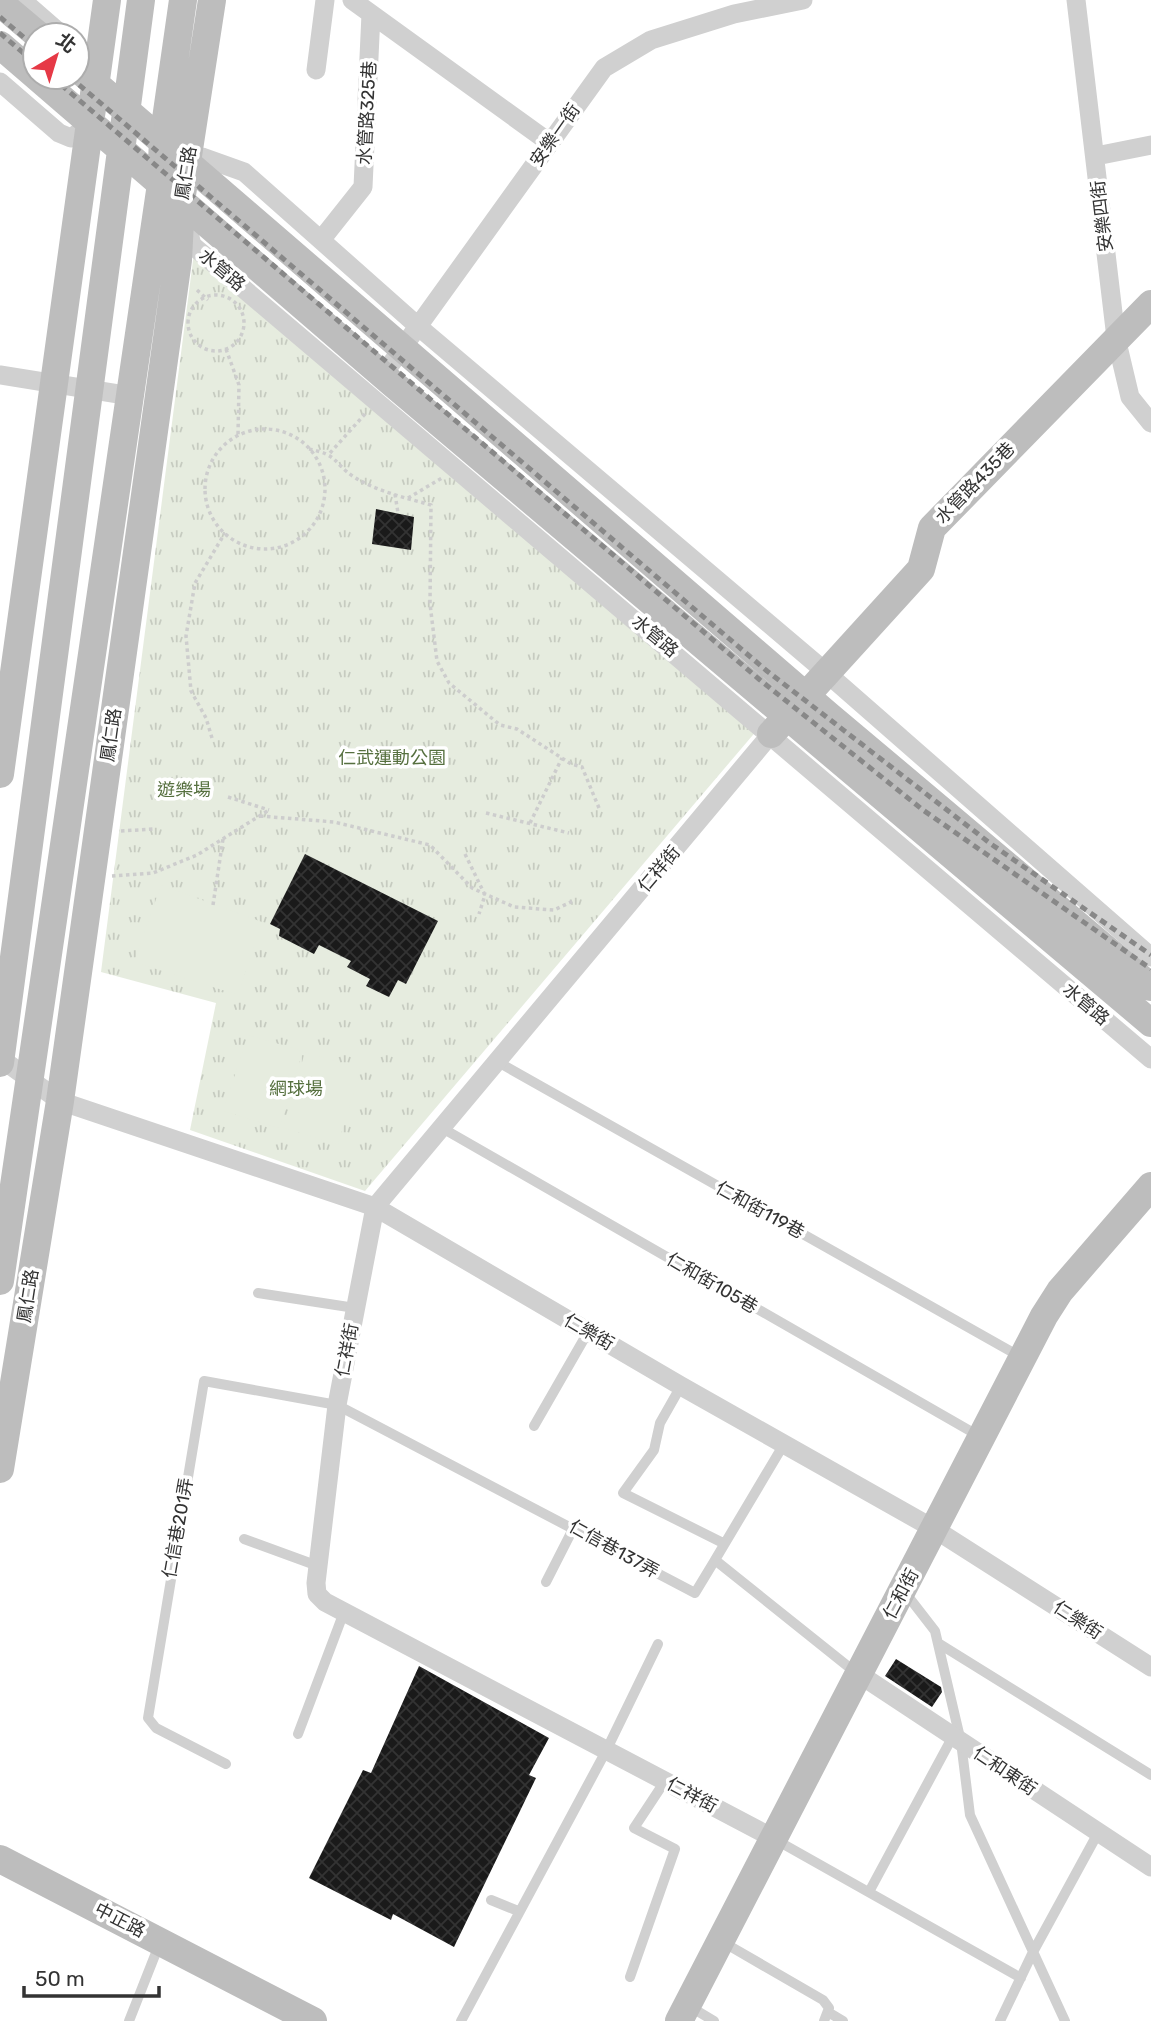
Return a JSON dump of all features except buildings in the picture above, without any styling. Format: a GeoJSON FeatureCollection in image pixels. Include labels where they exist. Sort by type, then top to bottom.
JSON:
{"type":"FeatureCollection","features":[{"type":"Feature","properties":{"kind":"street"},"geometry":{"type":"LineString","coordinates":[[22,0],[46,21]]}},
{"type":"Feature","properties":{"kind":"street"},"geometry":{"type":"LineString","coordinates":[[91,60],[107,0]]}},
{"type":"Feature","properties":{"kind":"street"},"geometry":{"type":"LineString","coordinates":[[0,1060],[141,0]]}},
{"type":"Feature","properties":{"kind":"street","name":"鳳仁路"},"geometry":{"type":"LineString","coordinates":[[1,1461],[60,1101],[178,260],[163,140],[183,0]]}},
{"type":"Feature","properties":{"kind":"street","name":"鳳仁路"},"geometry":{"type":"LineString","coordinates":[[0,1281],[32,1080],[131,396],[171,193],[187,164],[212,0]]}},
{"type":"Feature","properties":{"kind":"street"},"geometry":{"type":"LineString","coordinates":[[316,70],[325,0]]}},
{"type":"Feature","properties":{"kind":"street"},"geometry":{"type":"LineString","coordinates":[[352,0],[550,143]]}},
{"type":"Feature","properties":{"kind":"street","name":"安樂一街"},"geometry":{"type":"LineString","coordinates":[[383,375],[604,68],[651,40],[734,14],[803,0]]}},
{"type":"Feature","properties":{"kind":"street","name":"安樂四街"},"geometry":{"type":"LineString","coordinates":[[1076,0],[1116,338],[1130,397],[1151,423]]}},
{"type":"Feature","properties":{"kind":"street"},"geometry":{"type":"LineString","coordinates":[[0,3],[21,21]]}},
{"type":"Feature","properties":{"kind":"street","name":"水管路325巷"},"geometry":{"type":"LineString","coordinates":[[321,240],[363,187],[371,14]]}},
{"type":"Feature","properties":{"kind":"street","name":"水管路"},"geometry":{"type":"LineString","coordinates":[[0,45],[21,63]]}},
{"type":"Feature","properties":{"kind":"street"},"geometry":{"type":"LineString","coordinates":[[91,78],[187,164],[412,338],[825,672],[1151,957]]}},
{"type":"Feature","properties":{"kind":"street"},"geometry":{"type":"LineString","coordinates":[[0,82],[59,133],[71,138],[92,123]]}},
{"type":"Feature","properties":{"kind":"street","name":"水管路"},"geometry":{"type":"LineString","coordinates":[[54,91],[383,375],[1151,1059]]}},
{"type":"Feature","properties":{"kind":"street"},"geometry":{"type":"LineString","coordinates":[[0,774],[2,743],[92,123],[89,91]]}},
{"type":"Feature","properties":{"kind":"street"},"geometry":{"type":"LineString","coordinates":[[1096,156],[1151,145]]}},
{"type":"Feature","properties":{"kind":"street"},"geometry":{"type":"LineString","coordinates":[[187,164],[202,157],[244,172],[321,240],[412,338],[804,694],[1151,987]]}},
{"type":"Feature","properties":{"kind":"street","name":"水管路"},"geometry":{"type":"LineString","coordinates":[[171,193],[192,245],[778,725],[1151,1023]]}},
{"type":"Feature","properties":{"kind":"street","name":"水管路435巷"},"geometry":{"type":"LineString","coordinates":[[778,725],[921,569],[932,528],[1151,304]]}},
{"type":"Feature","properties":{"kind":"street"},"geometry":{"type":"LineString","coordinates":[[0,375],[131,396]]}},
{"type":"Feature","properties":{"kind":"street","name":"仁祥街"},"geometry":{"type":"LineString","coordinates":[[772,1838],[344,1612],[317,1594],[337,1405],[375,1207],[778,725]]}},
{"type":"Feature","properties":{"kind":"street","name":"仁樂街"},"geometry":{"type":"LineString","coordinates":[[0,1060],[60,1101],[375,1207],[681,1386],[936,1530],[1151,1667]]}},
{"type":"Feature","properties":{"kind":"street","name":"仁和街"},"geometry":{"type":"LineString","coordinates":[[684,2014],[772,1838],[1060,1291],[1151,1186]]}},
{"type":"Feature","properties":{"kind":"street","name":"仁和東街"},"geometry":{"type":"LineString","coordinates":[[859,1674],[1151,1867]]}},
{"type":"Feature","properties":{"kind":"street","name":"中正路"},"geometry":{"type":"LineString","coordinates":[[0,1859],[313,2021]]}},
{"type":"Feature","properties":{"kind":"lane","name":"仁和街119巷"},"geometry":{"type":"LineString","coordinates":[[498,1062],[1023,1358]]}},
{"type":"Feature","properties":{"kind":"lane","name":"仁和街105巷"},"geometry":{"type":"LineString","coordinates":[[442,1128],[982,1438]]}},
{"type":"Feature","properties":{"kind":"lane"},"geometry":{"type":"LineString","coordinates":[[258,1293],[355,1308]]}},
{"type":"Feature","properties":{"kind":"lane"},"geometry":{"type":"LineString","coordinates":[[534,1426],[588,1332]]}},
{"type":"Feature","properties":{"kind":"lane","name":"仁信巷201弄"},"geometry":{"type":"LineString","coordinates":[[226,1764],[156,1728],[148,1718],[204,1381],[337,1405]]}},
{"type":"Feature","properties":{"kind":"lane"},"geometry":{"type":"LineString","coordinates":[[681,1386],[660,1423],[654,1450],[623,1493],[723,1543]]}},
{"type":"Feature","properties":{"kind":"lane","name":"仁信巷137弄"},"geometry":{"type":"LineString","coordinates":[[337,1405],[574,1527],[695,1593],[715,1560]]}},
{"type":"Feature","properties":{"kind":"lane"},"geometry":{"type":"LineString","coordinates":[[784,1444],[715,1560],[859,1674]]}},
{"type":"Feature","properties":{"kind":"lane"},"geometry":{"type":"LineString","coordinates":[[546,1582],[574,1527]]}},
{"type":"Feature","properties":{"kind":"lane"},"geometry":{"type":"LineString","coordinates":[[244,1538],[318,1566]]}},
{"type":"Feature","properties":{"kind":"lane"},"geometry":{"type":"LineString","coordinates":[[904,1590],[936,1631],[970,1815],[1065,2021]]}},
{"type":"Feature","properties":{"kind":"lane"},"geometry":{"type":"LineString","coordinates":[[298,1734],[344,1612]]}},
{"type":"Feature","properties":{"kind":"lane"},"geometry":{"type":"LineString","coordinates":[[938,1643],[1151,1775]]}},
{"type":"Feature","properties":{"kind":"lane"},"geometry":{"type":"LineString","coordinates":[[461,2021],[606,1751],[657,1644]]}},
{"type":"Feature","properties":{"kind":"lane"},"geometry":{"type":"LineString","coordinates":[[869,1892],[957,1739]]}},
{"type":"Feature","properties":{"kind":"lane"},"geometry":{"type":"LineString","coordinates":[[629,1977],[675,1849],[634,1828],[665,1781]]}},
{"type":"Feature","properties":{"kind":"lane"},"geometry":{"type":"LineString","coordinates":[[1000,2021],[1033,1952],[1098,1833]]}},
{"type":"Feature","properties":{"kind":"lane"},"geometry":{"type":"LineString","coordinates":[[772,1838],[1021,1978]]}},
{"type":"Feature","properties":{"kind":"lane"},"geometry":{"type":"LineString","coordinates":[[491,1900],[519,1911]]}},
{"type":"Feature","properties":{"kind":"lane"},"geometry":{"type":"LineString","coordinates":[[130,2021],[160,1941]]}},
{"type":"Feature","properties":{"kind":"lane"},"geometry":{"type":"LineString","coordinates":[[721,1941],[823,2000],[827,2003],[826,2017],[843,2021]]}},
{"type":"Feature","properties":{"kind":"lane"},"geometry":{"type":"LineString","coordinates":[[684,2014],[714,2021]]}},
{"type":"Feature","properties":{"kind":"path"},"geometry":{"type":"LineString","coordinates":[[223,296],[238,305],[242,313],[244,321],[240,338],[226,349],[207,350],[192,338],[188,329],[191,310],[205,297],[223,296]]}},
{"type":"Feature","properties":{"kind":"path"},"geometry":{"type":"LineString","coordinates":[[226,349],[239,385],[237,435]]}},
{"type":"Feature","properties":{"kind":"path"},"geometry":{"type":"LineString","coordinates":[[330,453],[371,407]]}},
{"type":"Feature","properties":{"kind":"path"},"geometry":{"type":"LineString","coordinates":[[268,429],[290,435],[309,449],[324,476],[322,507],[306,533],[278,548],[247,546],[225,533],[212,517],[205,487],[214,457],[237,435],[268,429]]}},
{"type":"Feature","properties":{"kind":"path"},"geometry":{"type":"LineString","coordinates":[[309,449],[330,453],[354,477],[431,505],[428,584],[437,662],[449,683],[500,725],[531,737],[562,758],[582,766],[599,808]]}},
{"type":"Feature","properties":{"kind":"path"},"geometry":{"type":"LineString","coordinates":[[408,498],[450,474]]}},
{"type":"Feature","properties":{"kind":"path"},"geometry":{"type":"LineString","coordinates":[[396,494],[398,513]]}},
{"type":"Feature","properties":{"kind":"path"},"geometry":{"type":"LineString","coordinates":[[212,738],[206,718],[191,691],[186,636],[195,583],[225,533]]}},
{"type":"Feature","properties":{"kind":"path"},"geometry":{"type":"LineString","coordinates":[[530,824],[562,758]]}},
{"type":"Feature","properties":{"kind":"path"},"geometry":{"type":"LineString","coordinates":[[103,877],[153,873],[197,855],[269,810],[228,797]]}},
{"type":"Feature","properties":{"kind":"path"},"geometry":{"type":"LineString","coordinates":[[486,813],[569,833]]}},
{"type":"Feature","properties":{"kind":"path"},"geometry":{"type":"LineString","coordinates":[[260,816],[334,822],[430,845],[472,888],[514,907],[554,910],[575,900]]}},
{"type":"Feature","properties":{"kind":"path"},"geometry":{"type":"LineString","coordinates":[[109,831],[154,829]]}},
{"type":"Feature","properties":{"kind":"path"},"geometry":{"type":"LineString","coordinates":[[212,905],[223,839]]}},
{"type":"Feature","properties":{"kind":"path"},"geometry":{"type":"LineString","coordinates":[[464,854],[485,895],[479,915]]}},
{"type":"Feature","properties":{"kind":"green space","name":"仁武運動公園"},"geometry":{"type":"Polygon","coordinates":[[[195,245],[758,729],[365,1191],[190,1130],[216,1003],[101,972],[195,245]]]}},
{"type":"Feature","properties":{"kind":"green space"},"geometry":{"type":"Polygon","coordinates":[[[161,885],[262,922],[238,995],[134,962],[161,885]]]}},
{"type":"Feature","properties":{"kind":"green space"},"geometry":{"type":"Polygon","coordinates":[[[248,1035],[303,1051],[279,1128],[223,1111],[248,1035]]]}},
{"type":"Feature","properties":{"kind":"green space","name":"網球場"},"geometry":{"type":"Polygon","coordinates":[[[305,1052],[361,1069],[338,1144],[283,1128],[305,1052]]]}},
{"type":"Feature","properties":{"kind":"railway"},"geometry":{"type":"LineString","coordinates":[[0,17],[21,35]]}},
{"type":"Feature","properties":{"kind":"railway"},"geometry":{"type":"LineString","coordinates":[[0,33],[21,51]]}},
{"type":"Feature","properties":{"kind":"railway"},"geometry":{"type":"LineString","coordinates":[[68,91],[760,680],[923,810],[1151,969]]}},
{"type":"Feature","properties":{"kind":"railway"},"geometry":{"type":"LineString","coordinates":[[86,91],[767,671],[991,844],[1151,955]]}},
{"type":"Feature","properties":{"kind":"park label","name":"遊樂場"},"geometry":{"type":"Point","coordinates":[184,790]}}]}
